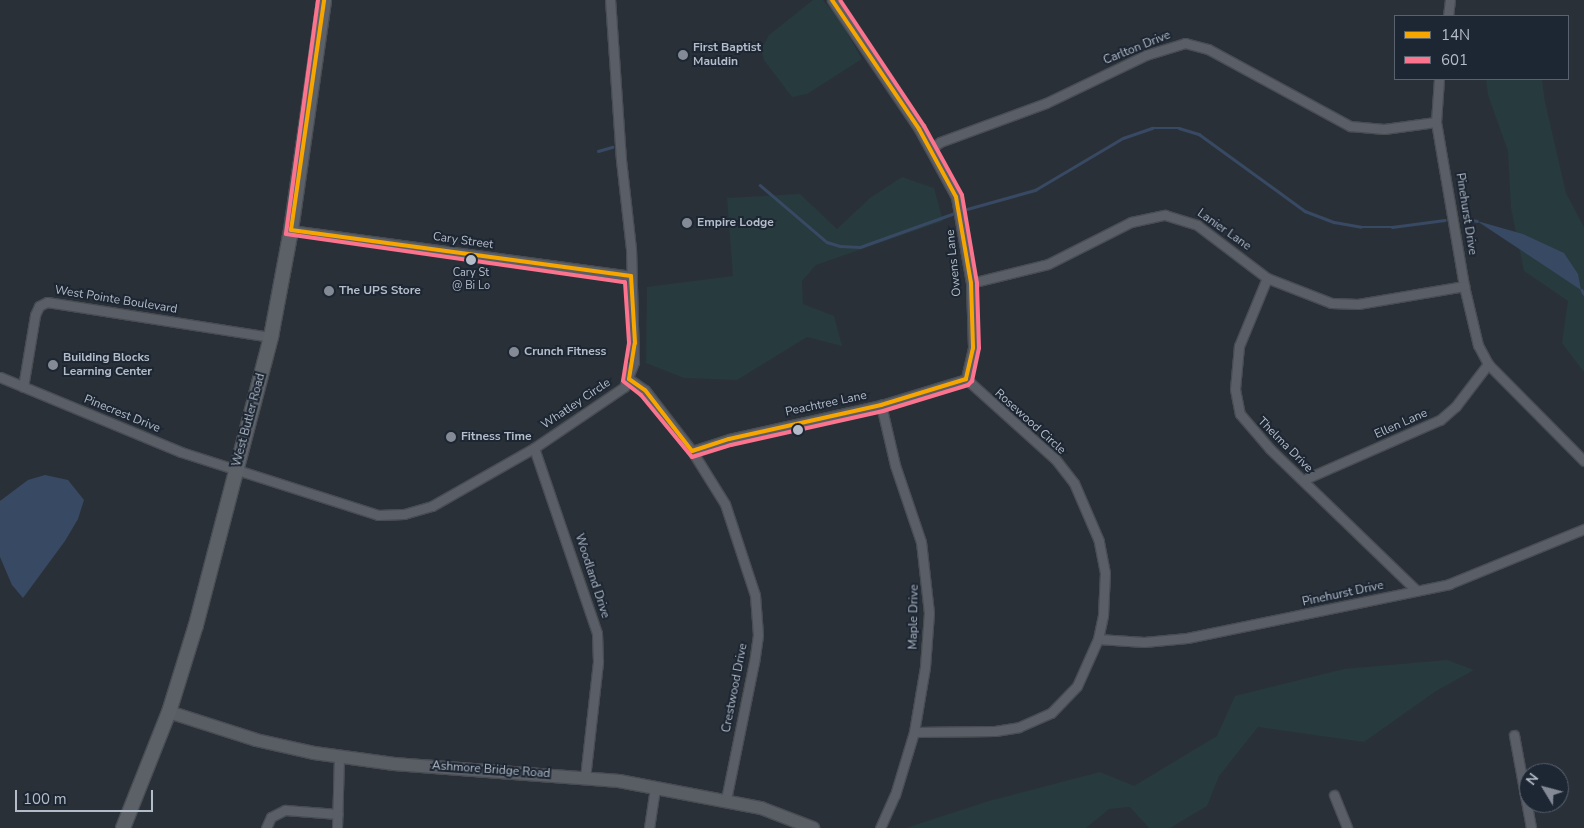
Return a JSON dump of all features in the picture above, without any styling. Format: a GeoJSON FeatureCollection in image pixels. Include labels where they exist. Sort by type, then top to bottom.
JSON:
{"type":"FeatureCollection","features":[{"type":"Feature","properties":{"kind":"main road","name":"West Butler Road"},"geometry":{"type":"LineString","coordinates":[[123,828],[169,712],[271,338],[291,230],[324,0]]}},
{"type":"Feature","properties":{"kind":"main road","name":"Ashmore Bridge Road"},"geometry":{"type":"LineString","coordinates":[[169,712],[256,740],[339,758],[586,777],[726,800],[778,813],[813,828]]}},
{"type":"Feature","properties":{"kind":"street","name":"Whatley Circle"},"geometry":{"type":"LineString","coordinates":[[236,471],[362,512],[394,515],[445,500],[534,448],[609,399],[629,379],[635,343],[610,0]]}},
{"type":"Feature","properties":{"kind":"street","name":"Owens Lane"},"geometry":{"type":"LineString","coordinates":[[832,0],[931,149],[956,197],[971,283],[973,348],[966,379]]}},
{"type":"Feature","properties":{"kind":"street"},"geometry":{"type":"LineString","coordinates":[[1448,15],[1450,0]]}},
{"type":"Feature","properties":{"kind":"street","name":"Carlton Drive"},"geometry":{"type":"LineString","coordinates":[[931,149],[940,142],[1046,103],[1146,55],[1186,44],[1208,49],[1350,126],[1384,129],[1436,122]]}},
{"type":"Feature","properties":{"kind":"street","name":"Pinehurst Drive"},"geometry":{"type":"LineString","coordinates":[[1439,80],[1436,122],[1464,286],[1478,345],[1488,364],[1584,461]]}},
{"type":"Feature","properties":{"kind":"street","name":"Lanier Lane"},"geometry":{"type":"LineString","coordinates":[[971,283],[1048,264],[1131,222],[1165,214],[1196,225],[1267,278],[1316,299],[1342,304],[1464,286]]}},
{"type":"Feature","properties":{"kind":"street","name":"Cary Street"},"geometry":{"type":"LineString","coordinates":[[291,230],[631,276]]}},
{"type":"Feature","properties":{"kind":"street","name":"Thelma Drive"},"geometry":{"type":"LineString","coordinates":[[1267,278],[1239,346],[1235,374],[1236,402],[1248,425],[1417,591]]}},
{"type":"Feature","properties":{"kind":"street","name":"West Pointe Boulevard"},"geometry":{"type":"LineString","coordinates":[[23,387],[35,315],[39,306],[47,302],[271,338]]}},
{"type":"Feature","properties":{"kind":"street","name":"Ellen Lane"},"geometry":{"type":"LineString","coordinates":[[1303,480],[1440,420],[1456,406],[1488,364]]}},
{"type":"Feature","properties":{"kind":"street","name":"Pinecrest Drive"},"geometry":{"type":"LineString","coordinates":[[0,377],[181,452],[236,471]]}},
{"type":"Feature","properties":{"kind":"street","name":"Crestwood Drive"},"geometry":{"type":"LineString","coordinates":[[629,379],[644,390],[692,451],[733,522],[751,578],[757,611],[754,662],[726,800]]}},
{"type":"Feature","properties":{"kind":"street","name":"Peachtree Lane"},"geometry":{"type":"LineString","coordinates":[[692,451],[729,439],[881,405],[966,379]]}},
{"type":"Feature","properties":{"kind":"street","name":"Rosewood Circle"},"geometry":{"type":"LineString","coordinates":[[914,732],[996,731],[1042,718],[1071,694],[1098,639],[1105,589],[1103,560],[1095,526],[1081,495],[1055,458],[966,379]]}},
{"type":"Feature","properties":{"kind":"street","name":"Maple Drive"},"geometry":{"type":"LineString","coordinates":[[880,828],[895,795],[914,732],[928,642],[928,584],[921,542],[895,465],[881,405]]}},
{"type":"Feature","properties":{"kind":"street","name":"Woodland Drive"},"geometry":{"type":"LineString","coordinates":[[534,448],[596,633],[598,662],[586,777]]}},
{"type":"Feature","properties":{"kind":"street","name":"Pinehurst Drive"},"geometry":{"type":"LineString","coordinates":[[1098,639],[1144,642],[1187,638],[1417,591],[1474,575],[1584,529]]}},
{"type":"Feature","properties":{"kind":"street"},"geometry":{"type":"LineString","coordinates":[[1514,735],[1531,828]]}},
{"type":"Feature","properties":{"kind":"street"},"geometry":{"type":"LineString","coordinates":[[337,828],[339,758]]}},
{"type":"Feature","properties":{"kind":"street"},"geometry":{"type":"LineString","coordinates":[[649,828],[655,788]]}},
{"type":"Feature","properties":{"kind":"street"},"geometry":{"type":"LineString","coordinates":[[1334,795],[1347,828]]}},
{"type":"Feature","properties":{"kind":"street"},"geometry":{"type":"LineString","coordinates":[[266,828],[271,817],[285,810],[338,814]]}},
{"type":"Feature","properties":{"kind":"green space"},"geometry":{"type":"Polygon","coordinates":[[[813,0],[823,0],[839,19],[862,59],[807,94],[792,97],[764,60],[761,50],[769,35],[813,0]]]}},
{"type":"Feature","properties":{"kind":"green space"},"geometry":{"type":"Polygon","coordinates":[[[1486,80],[1542,80],[1545,102],[1566,193],[1584,227],[1584,372],[1562,343],[1568,301],[1524,271],[1511,208],[1508,151],[1488,95],[1486,80]]]}},
{"type":"Feature","properties":{"kind":"green space"},"geometry":{"type":"Polygon","coordinates":[[[902,177],[934,188],[943,221],[816,265],[802,281],[803,304],[834,316],[842,346],[807,337],[737,380],[684,378],[646,363],[647,287],[733,276],[727,198],[800,194],[837,229],[870,198],[902,177]]]}},
{"type":"Feature","properties":{"kind":"green space"},"geometry":{"type":"Polygon","coordinates":[[[1447,660],[1474,670],[1436,691],[1364,742],[1258,727],[1219,776],[1207,806],[1170,828],[1149,828],[1130,807],[1109,809],[1086,828],[906,828],[989,801],[1100,772],[1134,786],[1217,736],[1235,696],[1344,669],[1447,660]]]}},
{"type":"Feature","properties":{"kind":"water"},"geometry":{"type":"Polygon","coordinates":[[[1477,221],[1523,234],[1564,253],[1578,274],[1581,290],[1477,221]]]}},
{"type":"Feature","properties":{"kind":"water"},"geometry":{"type":"Polygon","coordinates":[[[45,475],[68,480],[84,500],[78,519],[65,541],[23,598],[12,585],[0,557],[0,501],[28,480],[45,475]]]}},
{"type":"Feature","properties":{"kind":"waterway"},"geometry":{"type":"LineString","coordinates":[[967,209],[1035,190],[1123,138],[1152,128],[1179,128],[1199,134],[1305,211],[1334,222],[1361,227],[1392,227],[1445,220]]}},
{"type":"Feature","properties":{"kind":"waterway"},"geometry":{"type":"LineString","coordinates":[[598,151],[612,147]]}},
{"type":"Feature","properties":{"kind":"waterway"},"geometry":{"type":"LineString","coordinates":[[760,185],[827,242],[840,246],[860,247],[952,214]]}},
{"type":"Feature","properties":{"kind":"waterway"},"geometry":{"type":"LineString","coordinates":[[1467,219],[1477,221]]}},
{"type":"Feature","properties":{"kind":"waterway"},"geometry":{"type":"LineString","coordinates":[[1582,290],[1584,294]]}},
{"type":"Feature","properties":{"kind":"transit line","name":"601"},"geometry":{"type":"LineString","coordinates":[[318,0],[286,234],[625,282],[629,343],[623,381],[641,395],[692,457],[731,445],[883,411],[968,385],[972,381],[979,348],[977,283],[962,195],[924,126],[840,0]]}},
{"type":"Feature","properties":{"kind":"transit line","name":"14N"},"geometry":{"type":"LineString","coordinates":[[291,230],[324,0]]}},
{"type":"Feature","properties":{"kind":"transit line","name":"14N"},"geometry":{"type":"LineString","coordinates":[[832,0],[919,129],[956,197],[971,283],[973,348],[966,379]]}},
{"type":"Feature","properties":{"kind":"transit line","name":"14N"},"geometry":{"type":"LineString","coordinates":[[291,230],[631,276]]}},
{"type":"Feature","properties":{"kind":"transit line","name":"14N"},"geometry":{"type":"LineString","coordinates":[[629,379],[635,343],[631,276]]}},
{"type":"Feature","properties":{"kind":"transit line","name":"14N"},"geometry":{"type":"LineString","coordinates":[[629,379],[645,390],[692,451]]}},
{"type":"Feature","properties":{"kind":"transit line","name":"14N"},"geometry":{"type":"LineString","coordinates":[[692,451],[729,439],[881,405],[966,379]]}},
{"type":"Feature","properties":{"kind":"place","name":"First Baptist Mauldin"},"geometry":{"type":"Point","coordinates":[683,55]}},
{"type":"Feature","properties":{"kind":"place","name":"Empire Lodge"},"geometry":{"type":"Point","coordinates":[687,223]}},
{"type":"Feature","properties":{"kind":"place","name":"Cary St @ Bi Lo"},"geometry":{"type":"Point","coordinates":[471,260]}},
{"type":"Feature","properties":{"kind":"place","name":"The UPS Store"},"geometry":{"type":"Point","coordinates":[329,291]}},
{"type":"Feature","properties":{"kind":"place","name":"Crunch Fitness"},"geometry":{"type":"Point","coordinates":[514,352]}},
{"type":"Feature","properties":{"kind":"place","name":"Building Blocks Learning Center"},"geometry":{"type":"Point","coordinates":[53,365]}},
{"type":"Feature","properties":{"kind":"place","name":"Fitness Time"},"geometry":{"type":"Point","coordinates":[451,437]}}]}
